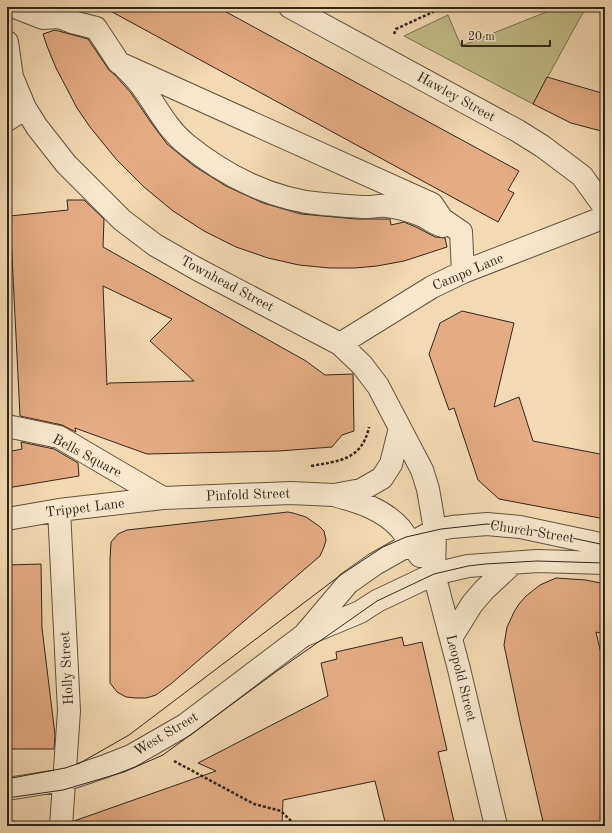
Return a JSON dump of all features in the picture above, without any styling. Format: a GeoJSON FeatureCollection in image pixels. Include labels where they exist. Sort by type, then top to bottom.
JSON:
{"type":"FeatureCollection","features":[{"type":"Feature","properties":{"kind":"street"},"geometry":{"type":"LineString","coordinates":[[16,7],[44,18],[59,17],[96,28],[119,63],[138,81],[172,131],[218,168],[240,180],[300,201],[370,207],[386,206],[423,216],[435,224],[461,232]]}},
{"type":"Feature","properties":{"kind":"street","name":"Hawley Street"},"geometry":{"type":"LineString","coordinates":[[290,7],[511,127],[542,146],[582,176],[605,208]]}},
{"type":"Feature","properties":{"kind":"street","name":"Townhead Street"},"geometry":{"type":"LineString","coordinates":[[7,42],[12,77],[25,108],[37,127],[66,164],[122,220],[150,241],[197,269],[340,344],[362,365],[378,386],[422,470],[428,489],[436,530]]}},
{"type":"Feature","properties":{"kind":"street"},"geometry":{"type":"LineString","coordinates":[[119,63],[432,204],[442,219],[461,232]]}},
{"type":"Feature","properties":{"kind":"street"},"geometry":{"type":"LineString","coordinates":[[7,120],[25,108]]}},
{"type":"Feature","properties":{"kind":"street","name":"Campo Lane"},"geometry":{"type":"LineString","coordinates":[[340,344],[432,287],[462,272],[605,218]]}},
{"type":"Feature","properties":{"kind":"street"},"geometry":{"type":"LineString","coordinates":[[461,232],[462,272]]}},
{"type":"Feature","properties":{"kind":"street","name":"Bells Square"},"geometry":{"type":"LineString","coordinates":[[7,426],[58,437],[162,498]]}},
{"type":"Feature","properties":{"kind":"street","name":"Pinfold Street"},"geometry":{"type":"LineString","coordinates":[[162,498],[291,493],[334,494],[361,490],[382,478],[391,464],[400,428]]}},
{"type":"Feature","properties":{"kind":"street","name":"Pinfold Street"},"geometry":{"type":"LineString","coordinates":[[334,494],[362,503],[385,515],[399,528],[434,574]]}},
{"type":"Feature","properties":{"kind":"street","name":"Trippet Lane"},"geometry":{"type":"LineString","coordinates":[[7,519],[59,510],[162,498]]}},
{"type":"Feature","properties":{"kind":"street","name":"Holly Street"},"geometry":{"type":"LineString","coordinates":[[59,510],[69,712],[61,826]]}},
{"type":"Feature","properties":{"kind":"street","name":"Church Street"},"geometry":{"type":"LineString","coordinates":[[436,530],[487,524],[520,527],[605,545]]}},
{"type":"Feature","properties":{"kind":"street","name":"West Street"},"geometry":{"type":"LineString","coordinates":[[7,789],[64,780],[103,767],[131,756],[184,725],[304,635],[348,583],[375,564],[436,530]]}},
{"type":"Feature","properties":{"kind":"street","name":"Leopold Street"},"geometry":{"type":"LineString","coordinates":[[436,530],[434,574],[451,638],[496,826]]}},
{"type":"Feature","properties":{"kind":"street","name":"Church Street"},"geometry":{"type":"LineString","coordinates":[[434,574],[484,564],[537,561],[605,563]]}},
{"type":"Feature","properties":{"kind":"street"},"geometry":{"type":"LineString","coordinates":[[451,638],[472,604],[484,590],[513,563]]}},
{"type":"Feature","properties":{"kind":"street","name":"West Street"},"geometry":{"type":"LineString","coordinates":[[304,635],[360,612],[377,601],[434,574]]}},
{"type":"Feature","properties":{"kind":"path"},"geometry":{"type":"LineString","coordinates":[[396,29],[434,12],[432,7]]}},
{"type":"Feature","properties":{"kind":"path"},"geometry":{"type":"LineString","coordinates":[[306,467],[338,461],[353,456],[364,442],[369,428],[369,422]]}},
{"type":"Feature","properties":{"kind":"path"},"geometry":{"type":"LineString","coordinates":[[198,775],[254,804],[281,811],[296,826]]}},
{"type":"Feature","properties":{"kind":"shaded area"},"geometry":{"type":"Polygon","coordinates":[[[559,7],[587,7],[533,104],[404,36],[448,15],[461,46],[559,7]]]}},
{"type":"Feature","properties":{"kind":"building"},"geometry":{"type":"Polygon","coordinates":[[[103,7],[217,7],[519,171],[508,190],[514,193],[498,222],[103,7]]]}},
{"type":"Feature","properties":{"kind":"building"},"geometry":{"type":"Polygon","coordinates":[[[55,30],[88,39],[109,70],[131,93],[167,144],[194,166],[226,186],[263,203],[301,214],[356,219],[390,219],[391,225],[404,222],[435,237],[445,238],[447,247],[404,261],[377,266],[330,268],[299,265],[268,258],[236,247],[204,231],[173,211],[144,187],[116,159],[90,127],[77,108],[56,68],[47,46],[43,34],[55,30]]]}},
{"type":"Feature","properties":{"kind":"building"},"geometry":{"type":"Polygon","coordinates":[[[547,77],[605,94],[605,132],[571,123],[533,104],[547,77]]]}},
{"type":"Feature","properties":{"kind":"building"},"geometry":{"type":"Polygon","coordinates":[[[67,200],[84,200],[104,219],[103,247],[306,361],[325,375],[353,374],[354,431],[342,435],[332,447],[279,451],[147,454],[75,428],[76,432],[62,425],[20,416],[10,216],[68,210],[67,200]],[[103,286],[107,385],[109,383],[194,381],[150,341],[172,319],[103,286]]]}},
{"type":"Feature","properties":{"kind":"building"},"geometry":{"type":"Polygon","coordinates":[[[462,311],[514,323],[494,407],[519,397],[533,441],[605,455],[605,519],[499,499],[478,480],[454,408],[449,410],[429,354],[440,323],[462,311]]]}},
{"type":"Feature","properties":{"kind":"building"},"geometry":{"type":"Polygon","coordinates":[[[21,442],[54,449],[78,463],[79,476],[7,488],[7,452],[22,449],[21,442]]]}},
{"type":"Feature","properties":{"kind":"building"},"geometry":{"type":"Polygon","coordinates":[[[288,512],[306,517],[324,531],[326,540],[320,556],[156,695],[146,698],[136,698],[126,697],[117,692],[110,683],[110,559],[111,542],[118,534],[127,530],[288,512]]]}},
{"type":"Feature","properties":{"kind":"building"},"geometry":{"type":"Polygon","coordinates":[[[41,564],[42,628],[55,735],[54,749],[7,749],[7,565],[41,564]]]}},
{"type":"Feature","properties":{"kind":"building"},"geometry":{"type":"Polygon","coordinates":[[[556,578],[586,580],[605,584],[605,634],[596,632],[605,671],[605,826],[544,826],[504,645],[507,627],[519,604],[526,596],[540,585],[556,578]]]}},
{"type":"Feature","properties":{"kind":"building"},"geometry":{"type":"Polygon","coordinates":[[[402,637],[404,646],[422,642],[447,750],[438,752],[455,826],[386,826],[375,781],[283,800],[282,826],[74,826],[74,821],[216,771],[198,763],[328,696],[321,663],[337,659],[336,652],[402,637]]]}},
{"type":"Feature","properties":{"kind":"tram line"},"geometry":{"type":"LineString","coordinates":[[7,779],[65,768],[80,763],[129,735],[342,574],[383,547],[406,537],[441,529],[487,524],[520,527],[605,545]]}},
{"type":"Feature","properties":{"kind":"tram line"},"geometry":{"type":"LineString","coordinates":[[7,798],[63,790],[124,772],[163,755],[277,671],[377,601],[434,574],[468,566],[485,564],[537,561],[605,563]]}}]}
